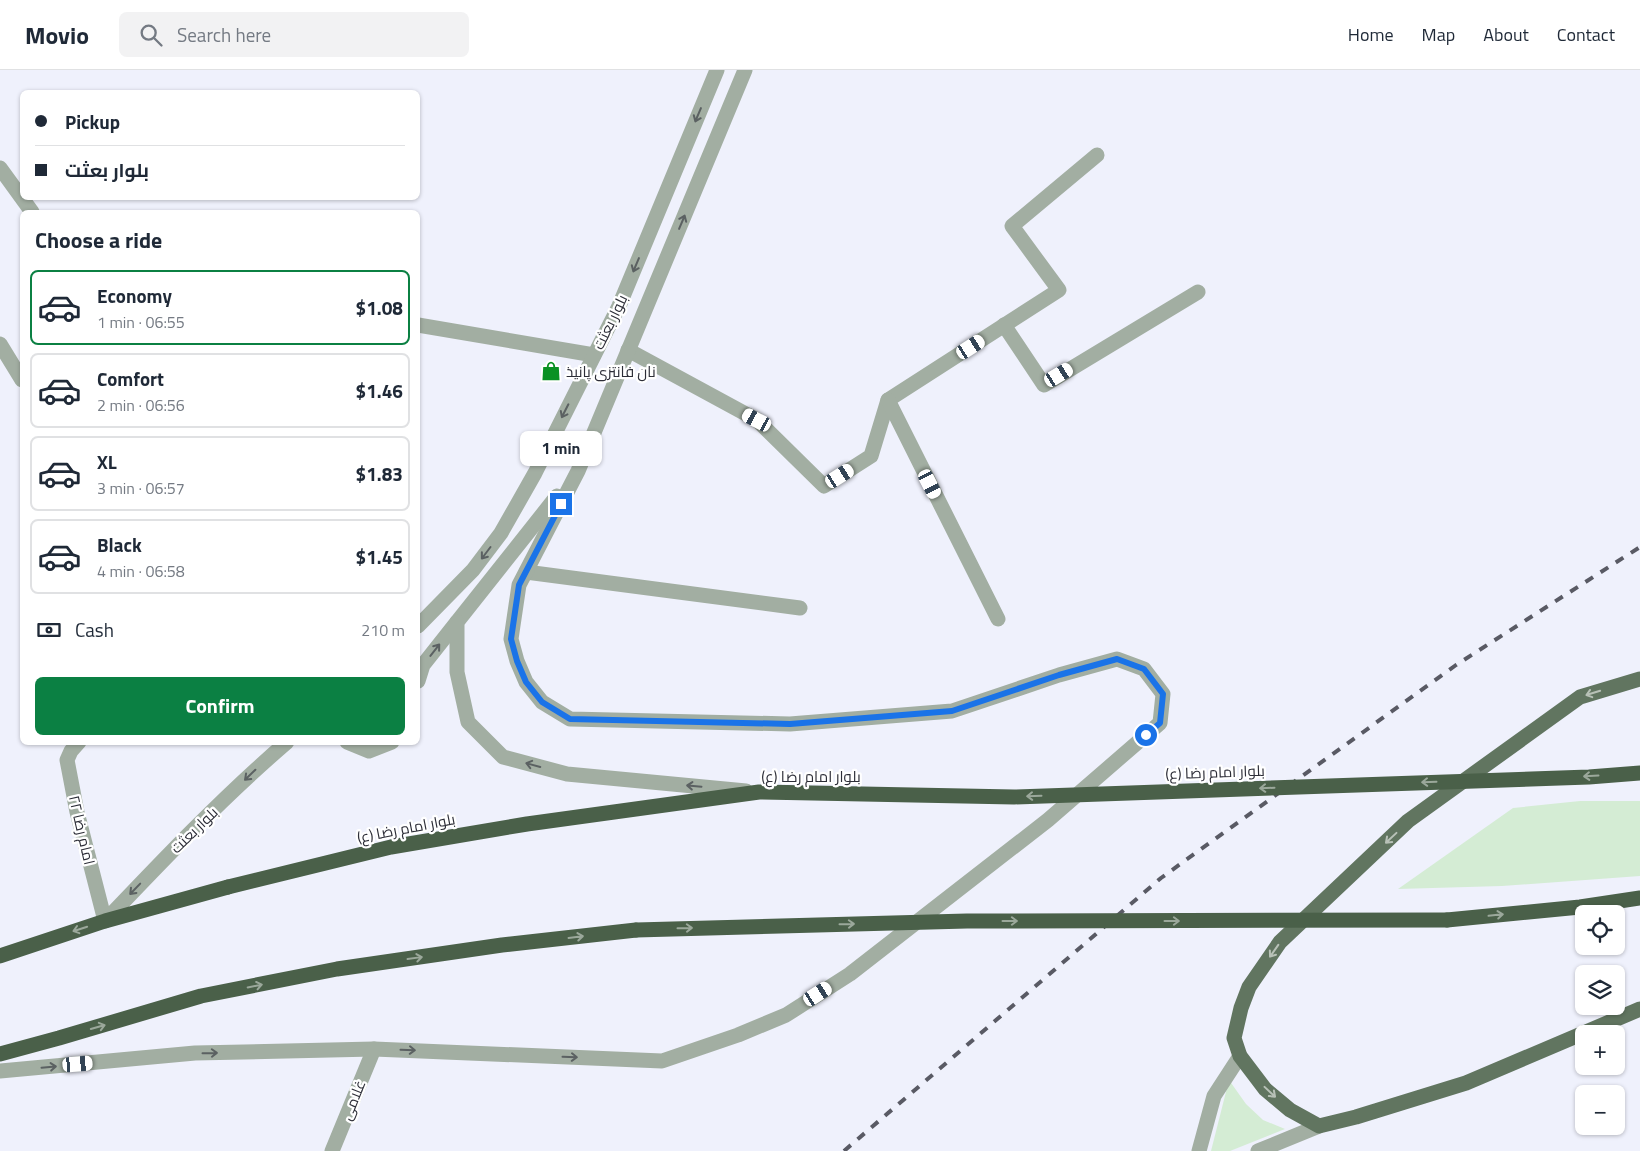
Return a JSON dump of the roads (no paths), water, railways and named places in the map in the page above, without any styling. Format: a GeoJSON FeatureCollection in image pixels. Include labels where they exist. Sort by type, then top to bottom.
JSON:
{"type":"FeatureCollection","features":[{"type":"Feature","properties":{"kind":"highway","name":"بلوار امام رضا (ع)"},"geometry":{"type":"LineString","coordinates":[[0,956],[105,921],[228,887],[391,847],[527,824],[760,792],[1014,797],[1589,777],[1640,773]]}},
{"type":"Feature","properties":{"kind":"highway"},"geometry":{"type":"LineString","coordinates":[[0,1054],[201,996],[327,971],[502,945],[636,930],[967,922],[1447,920],[1580,907],[1640,898]]}},
{"type":"Feature","properties":{"kind":"main road"},"geometry":{"type":"LineString","coordinates":[[1640,679],[1580,698],[1408,821],[1280,942],[1249,987],[1240,1008],[1234,1038],[1240,1056],[1265,1088],[1290,1110],[1319,1126],[1356,1117],[1466,1083],[1640,1009]]}},
{"type":"Feature","properties":{"kind":"street","name":"بلوار بعثت"},"geometry":{"type":"LineString","coordinates":[[420,624],[473,570],[501,533],[535,473],[619,306],[717,70]]}},
{"type":"Feature","properties":{"kind":"street","name":"بلوار بعثت"},"geometry":{"type":"LineString","coordinates":[[0,1071],[195,1053],[374,1049],[662,1061],[738,1035],[786,1014],[850,974],[1048,820],[1160,723],[1163,694],[1144,669],[1117,659],[1059,675],[952,711],[790,724],[570,719],[542,702],[526,682],[517,661],[511,639],[523,579],[578,471],[745,70]]}},
{"type":"Feature","properties":{"kind":"street"},"geometry":{"type":"LineString","coordinates":[[628,350],[757,420],[824,486],[871,456],[888,400],[1059,290],[1012,226],[1097,155]]}},
{"type":"Feature","properties":{"kind":"street"},"geometry":{"type":"LineString","coordinates":[[0,168],[20,196]]}},
{"type":"Feature","properties":{"kind":"street"},"geometry":{"type":"LineString","coordinates":[[1004,325],[1044,385],[1198,292]]}},
{"type":"Feature","properties":{"kind":"street"},"geometry":{"type":"LineString","coordinates":[[420,325],[594,355]]}},
{"type":"Feature","properties":{"kind":"street"},"geometry":{"type":"LineString","coordinates":[[0,344],[20,377]]}},
{"type":"Feature","properties":{"kind":"street"},"geometry":{"type":"LineString","coordinates":[[888,400],[998,619]]}},
{"type":"Feature","properties":{"kind":"street"},"geometry":{"type":"LineString","coordinates":[[420,675],[423,665],[578,471]]}},
{"type":"Feature","properties":{"kind":"street"},"geometry":{"type":"LineString","coordinates":[[523,579],[800,608]]}},
{"type":"Feature","properties":{"kind":"street"},"geometry":{"type":"LineString","coordinates":[[457,622],[457,672],[468,722],[503,757],[567,774],[760,792]]}},
{"type":"Feature","properties":{"kind":"street","name":"امام رضا ۲۲"},"geometry":{"type":"LineString","coordinates":[[76,745],[67,760],[77,812],[105,921]]}},
{"type":"Feature","properties":{"kind":"street","name":"بلوار بعثت"},"geometry":{"type":"LineString","coordinates":[[105,921],[178,845],[260,765],[283,745]]}},
{"type":"Feature","properties":{"kind":"street"},"geometry":{"type":"LineString","coordinates":[[354,745],[369,751],[384,745]]}},
{"type":"Feature","properties":{"kind":"street","name":"غلامی"},"geometry":{"type":"LineString","coordinates":[[332,1151],[374,1049]]}},
{"type":"Feature","properties":{"kind":"street"},"geometry":{"type":"LineString","coordinates":[[1198,1151],[1214,1096],[1240,1056]]}},
{"type":"Feature","properties":{"kind":"street"},"geometry":{"type":"LineString","coordinates":[[1258,1151],[1319,1126]]}},
{"type":"Feature","properties":{"kind":"railway"},"geometry":{"type":"LineString","coordinates":[[844,1151],[1161,878],[1456,665],[1640,547]]}},
{"type":"Feature","properties":{"kind":"place","name":"نان فانتزی پانیذ"},"geometry":{"type":"Point","coordinates":[551,371]}}]}
